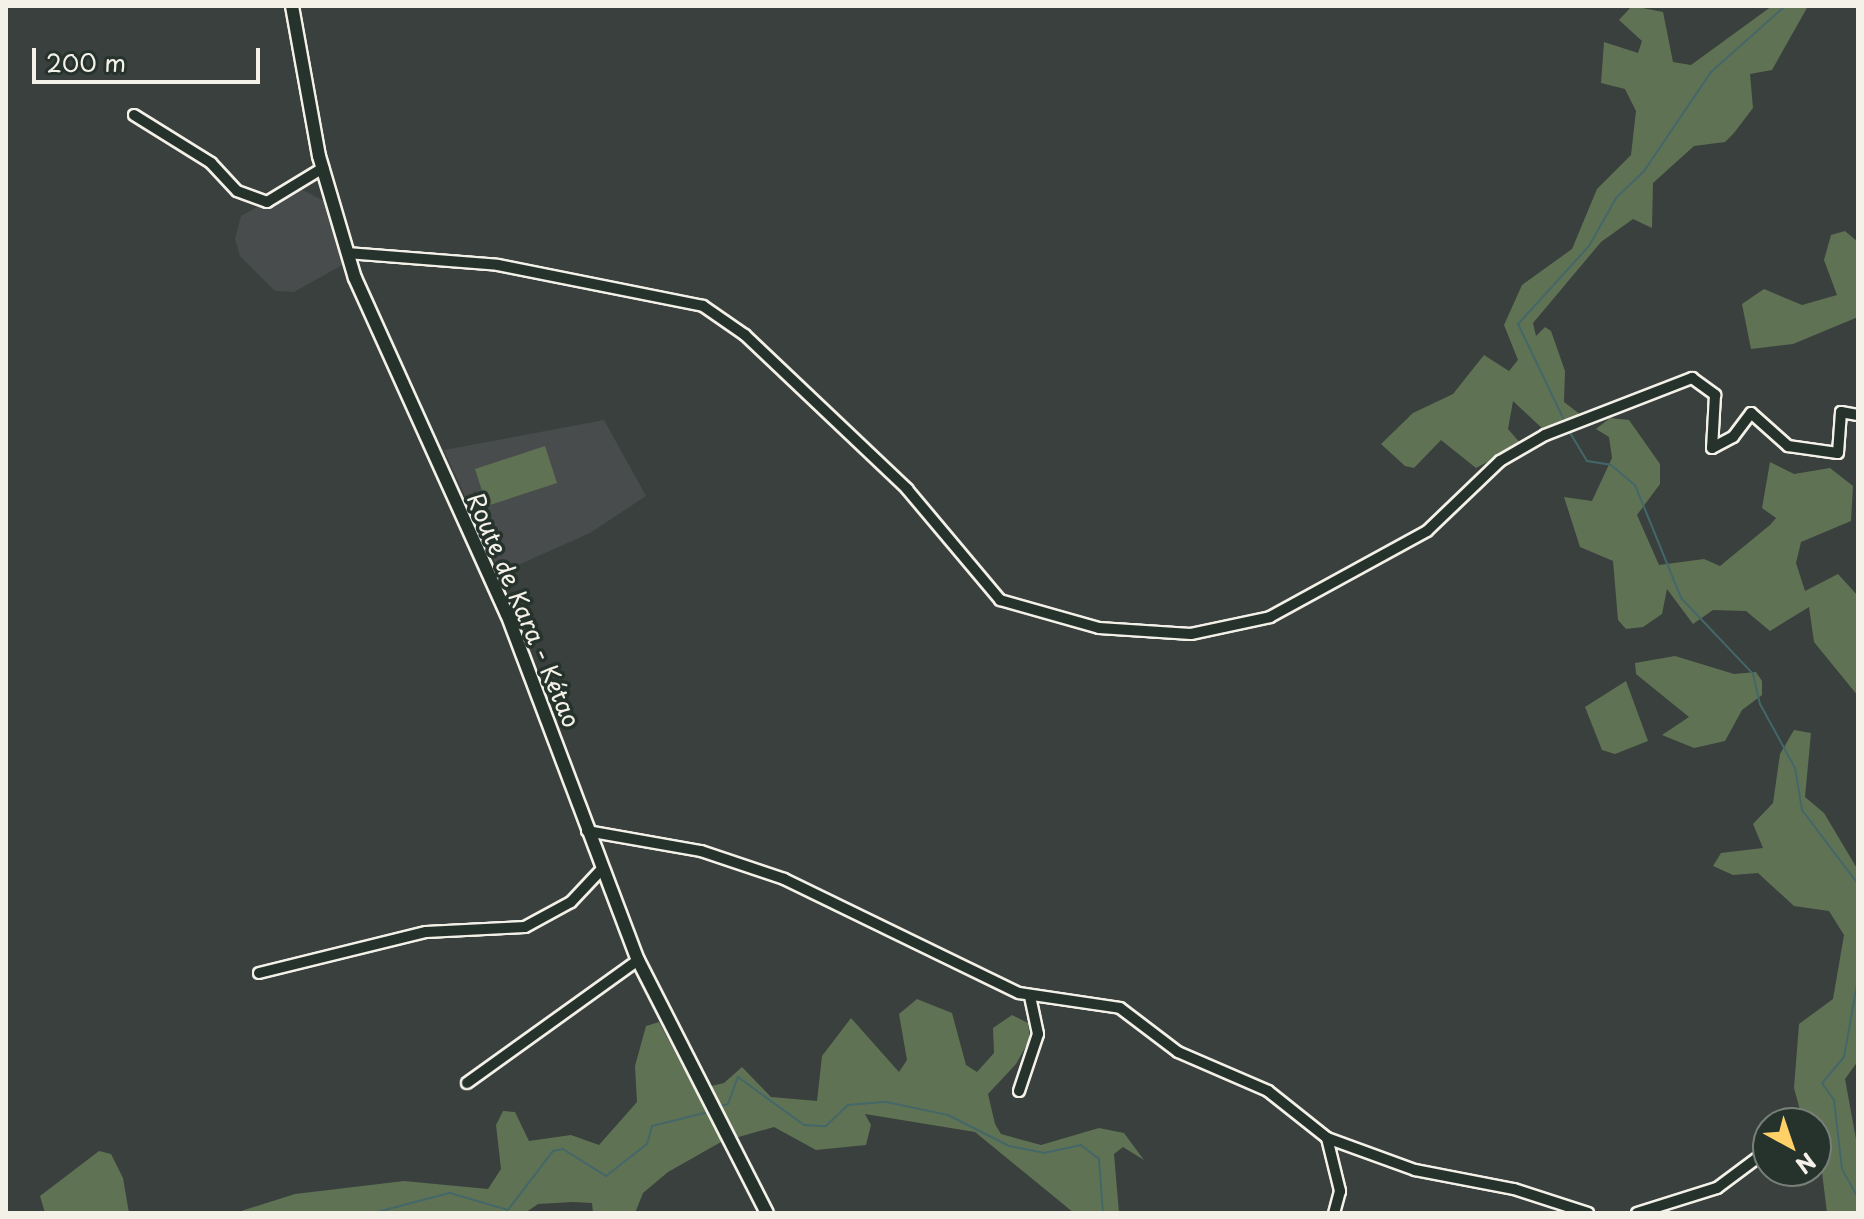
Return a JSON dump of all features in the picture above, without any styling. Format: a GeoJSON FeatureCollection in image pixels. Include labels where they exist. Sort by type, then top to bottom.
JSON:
{"type":"FeatureCollection","features":[{"type":"Feature","properties":{"kind":"main road","name":"Route de Kara - Kétao"},"geometry":{"type":"LineString","coordinates":[[292,6],[323,168],[347,253],[507,614],[601,870],[638,960],[767,1213]]}},
{"type":"Feature","properties":{"kind":"street"},"geometry":{"type":"LineString","coordinates":[[134,115],[211,163],[237,191],[267,202],[323,168]]}},
{"type":"Feature","properties":{"kind":"street"},"geometry":{"type":"LineString","coordinates":[[347,253],[498,265],[703,306],[745,335],[907,489],[1000,600],[1099,628],[1191,634],[1270,617],[1427,531],[1500,461],[1559,428],[1692,378],[1715,395],[1712,448],[1733,437],[1751,413],[1788,446],[1838,453],[1841,412],[1858,415]]}},
{"type":"Feature","properties":{"kind":"street"},"geometry":{"type":"LineString","coordinates":[[587,831],[701,851],[784,879],[938,960],[1030,996],[1120,1008],[1178,1052],[1268,1091],[1327,1138],[1415,1170],[1514,1189],[1588,1213]]}},
{"type":"Feature","properties":{"kind":"street"},"geometry":{"type":"LineString","coordinates":[[259,973],[426,932],[525,927],[571,902],[601,870]]}},
{"type":"Feature","properties":{"kind":"street"},"geometry":{"type":"LineString","coordinates":[[467,1083],[638,960]]}},
{"type":"Feature","properties":{"kind":"street"},"geometry":{"type":"LineString","coordinates":[[1019,1091],[1038,1034],[1030,996]]}},
{"type":"Feature","properties":{"kind":"street"},"geometry":{"type":"LineString","coordinates":[[1327,1138],[1340,1191],[1334,1213]]}},
{"type":"Feature","properties":{"kind":"street"},"geometry":{"type":"LineString","coordinates":[[1637,1213],[1717,1188],[1752,1162]]}},
{"type":"Feature","properties":{"kind":"shaded area"},"geometry":{"type":"Polygon","coordinates":[[[295,186],[326,202],[344,264],[294,292],[275,291],[240,256],[235,239],[241,216],[295,186]]]}},
{"type":"Feature","properties":{"kind":"shaded area"},"geometry":{"type":"Polygon","coordinates":[[[604,420],[646,496],[590,533],[500,573],[444,450],[604,420]]]}},
{"type":"Feature","properties":{"kind":"green space"},"geometry":{"type":"Polygon","coordinates":[[[1632,6],[1663,12],[1673,62],[1691,65],[1772,6],[1808,6],[1772,70],[1750,74],[1753,108],[1734,133],[1725,142],[1694,146],[1653,183],[1652,228],[1633,219],[1601,242],[1533,323],[1536,336],[1545,327],[1551,331],[1565,371],[1564,402],[1581,415],[1545,431],[1513,401],[1508,429],[1521,444],[1476,468],[1441,440],[1414,468],[1405,466],[1381,444],[1413,413],[1453,394],[1484,355],[1509,371],[1518,360],[1504,325],[1522,285],[1572,249],[1597,189],[1631,155],[1636,111],[1625,89],[1601,83],[1604,42],[1638,53],[1642,41],[1619,20],[1632,6]]]}},
{"type":"Feature","properties":{"kind":"green space"},"geometry":{"type":"Polygon","coordinates":[[[1845,231],[1858,242],[1858,317],[1793,344],[1751,349],[1742,304],[1764,289],[1802,305],[1837,295],[1824,260],[1831,235],[1845,231]]]}},
{"type":"Feature","properties":{"kind":"green space"},"geometry":{"type":"Polygon","coordinates":[[[1610,418],[1629,420],[1660,464],[1660,484],[1637,515],[1659,565],[1704,559],[1720,566],[1770,525],[1776,518],[1762,508],[1770,462],[1794,474],[1830,468],[1853,486],[1851,521],[1801,542],[1796,563],[1805,591],[1838,574],[1858,596],[1858,696],[1814,642],[1809,607],[1770,631],[1746,611],[1713,610],[1693,624],[1667,589],[1662,614],[1643,627],[1626,629],[1618,620],[1613,561],[1580,547],[1564,497],[1592,501],[1612,458],[1609,437],[1596,429],[1610,418]]]}},
{"type":"Feature","properties":{"kind":"green space"},"geometry":{"type":"Polygon","coordinates":[[[545,446],[557,483],[487,506],[475,469],[545,446]]]}},
{"type":"Feature","properties":{"kind":"green space"},"geometry":{"type":"Polygon","coordinates":[[[1675,656],[1734,674],[1756,672],[1762,681],[1762,695],[1742,710],[1725,741],[1694,748],[1662,735],[1689,717],[1636,674],[1635,663],[1675,656]]]}},
{"type":"Feature","properties":{"kind":"green space"},"geometry":{"type":"Polygon","coordinates":[[[1626,681],[1648,741],[1615,754],[1602,750],[1585,707],[1626,681]]]}},
{"type":"Feature","properties":{"kind":"green space"},"geometry":{"type":"Polygon","coordinates":[[[1794,730],[1811,733],[1805,797],[1824,813],[1858,870],[1858,1061],[1845,1079],[1858,1150],[1858,1213],[1827,1213],[1824,1187],[1832,1187],[1832,1107],[1799,1107],[1794,1088],[1799,1024],[1833,999],[1844,935],[1829,911],[1794,906],[1758,873],[1733,875],[1713,866],[1721,853],[1763,848],[1753,824],[1773,803],[1780,754],[1794,730]]]}},
{"type":"Feature","properties":{"kind":"green space"},"geometry":{"type":"Polygon","coordinates":[[[917,999],[952,1013],[966,1065],[977,1072],[994,1053],[993,1028],[1012,1015],[1028,1023],[1030,1039],[1016,1064],[988,1094],[995,1124],[1001,1134],[1041,1145],[1099,1128],[1124,1133],[1144,1160],[1123,1147],[1114,1154],[1119,1213],[1074,1213],[975,1132],[865,1114],[871,1125],[866,1145],[816,1150],[774,1127],[721,1142],[668,1172],[643,1193],[635,1213],[593,1213],[592,1203],[573,1202],[538,1204],[525,1213],[235,1213],[295,1194],[404,1181],[488,1189],[501,1169],[496,1125],[503,1111],[515,1112],[529,1141],[571,1135],[599,1145],[637,1102],[635,1066],[646,1026],[659,1022],[695,1090],[724,1083],[742,1067],[771,1097],[817,1101],[822,1056],[851,1018],[899,1072],[907,1060],[899,1014],[917,999]]]}},
{"type":"Feature","properties":{"kind":"green space"},"geometry":{"type":"Polygon","coordinates":[[[99,1151],[111,1154],[123,1178],[129,1213],[45,1213],[40,1196],[99,1151]]]}},
{"type":"Feature","properties":{"kind":"waterway"},"geometry":{"type":"LineString","coordinates":[[1565,422],[1518,324],[1589,246],[1616,198],[1644,171],[1711,72],[1785,6]]}},
{"type":"Feature","properties":{"kind":"waterway"},"geometry":{"type":"LineString","coordinates":[[1569,431],[1587,461],[1611,465],[1635,485],[1681,598],[1753,674],[1760,704],[1795,768],[1802,810],[1858,884]]}},
{"type":"Feature","properties":{"kind":"waterway"},"geometry":{"type":"LineString","coordinates":[[1858,979],[1844,1057],[1822,1083],[1834,1100],[1842,1169],[1858,1198]]}},
{"type":"Feature","properties":{"kind":"waterway"},"geometry":{"type":"LineString","coordinates":[[717,1107],[728,1104],[738,1077],[804,1125],[826,1126],[848,1105],[886,1102],[948,1115],[1009,1146],[1044,1153],[1081,1145],[1099,1159],[1103,1213]]}},
{"type":"Feature","properties":{"kind":"waterway"},"geometry":{"type":"LineString","coordinates":[[373,1213],[450,1193],[508,1210],[553,1151],[563,1149],[606,1176],[647,1144],[652,1126],[708,1112]]}}]}
